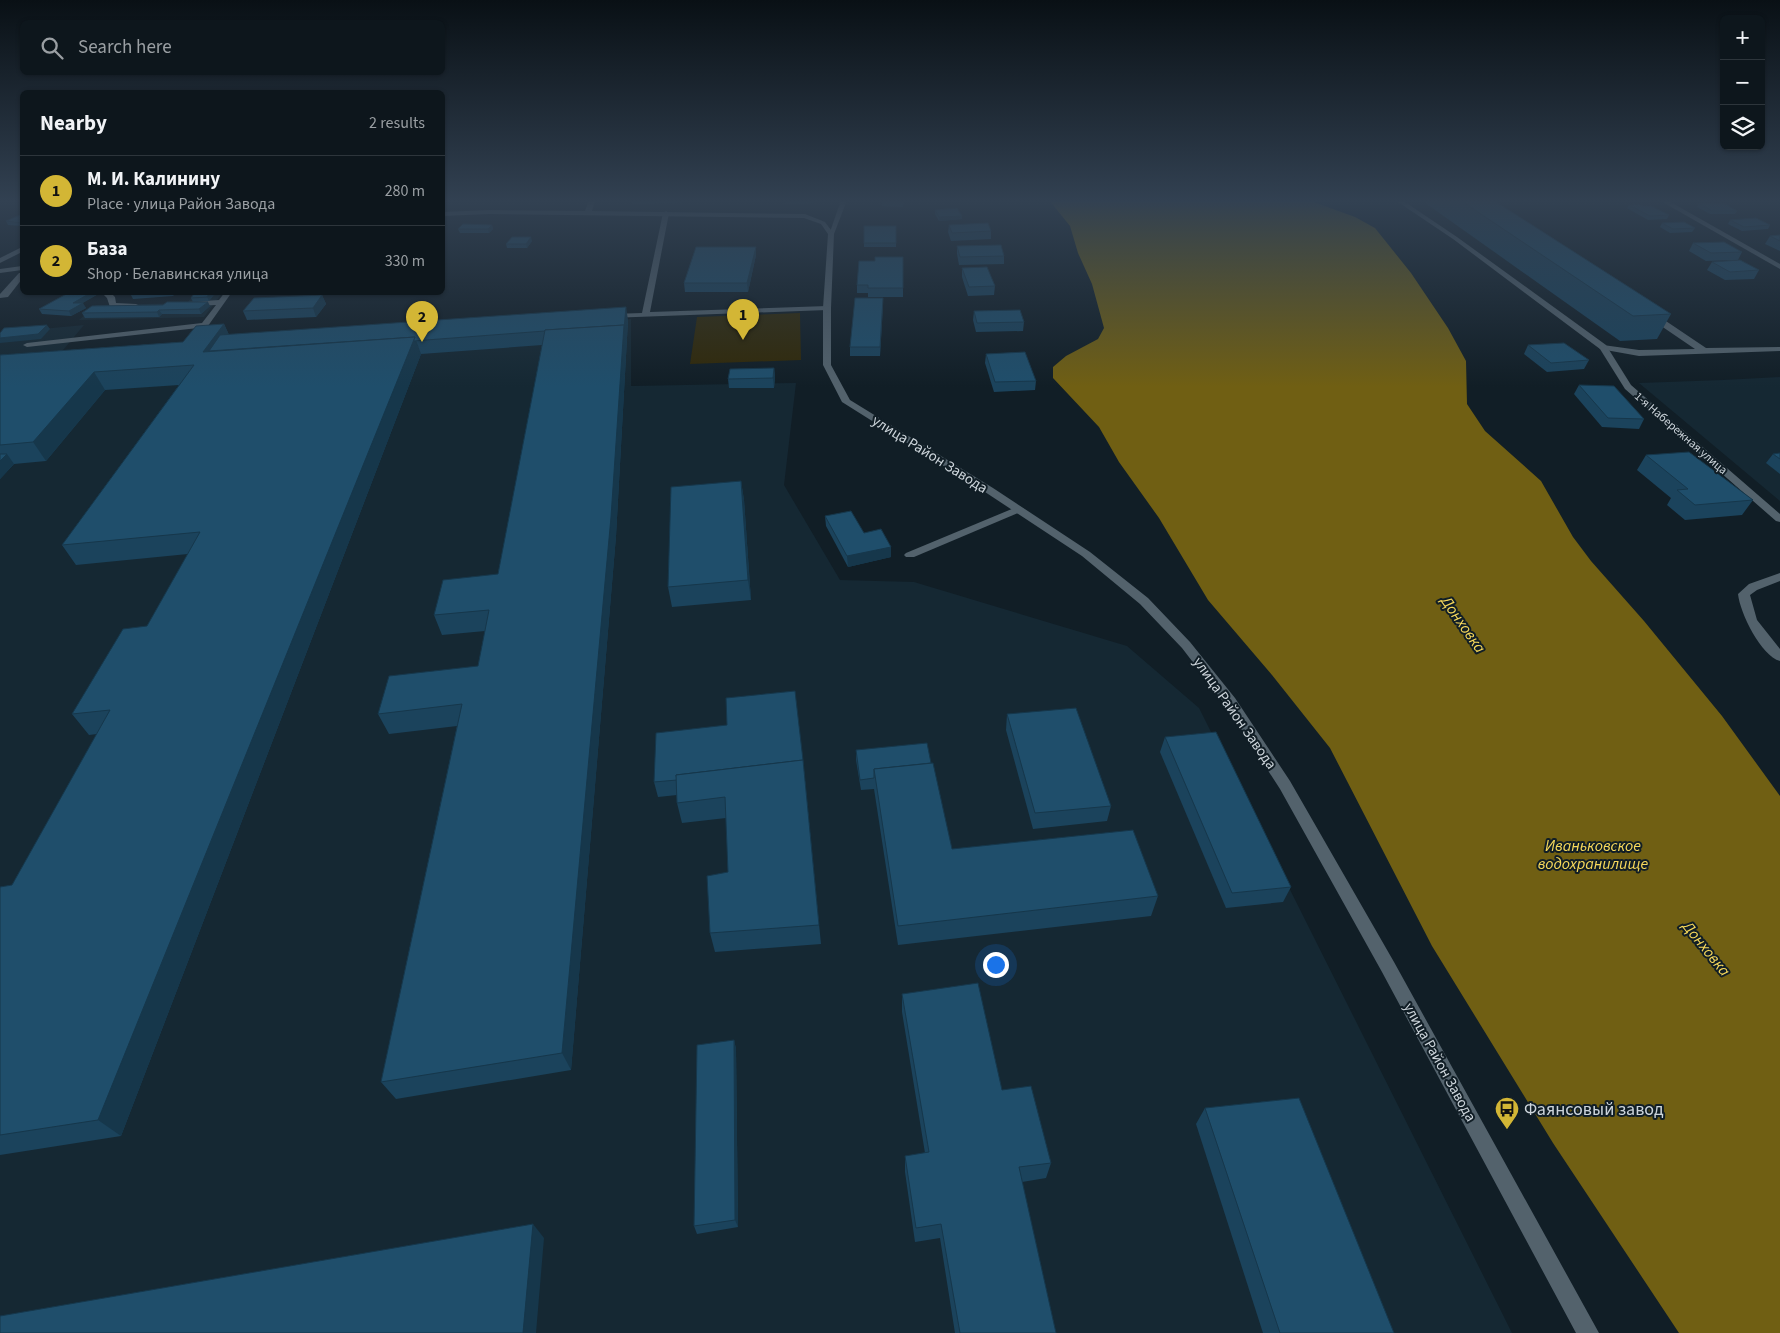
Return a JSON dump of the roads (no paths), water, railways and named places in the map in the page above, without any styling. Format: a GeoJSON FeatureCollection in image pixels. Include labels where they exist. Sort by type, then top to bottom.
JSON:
{"type":"FeatureCollection","features":[{"type":"Feature","properties":{"kind":"street"},"geometry":{"type":"LineString","coordinates":[[646,314],[656,262]]}},
{"type":"Feature","properties":{"kind":"street","name":"улица Район Завода"},"geometry":{"type":"LineString","coordinates":[[829,262],[827,365],[846,402],[1019,509],[1086,554],[1144,601],[1186,644],[1230,701],[1295,802],[1388,967],[1588,1333]]}},
{"type":"Feature","properties":{"kind":"street","name":"1-я Набережная улица"},"geometry":{"type":"LineString","coordinates":[[1487,262],[1603,347],[1628,387],[1780,519]]}},
{"type":"Feature","properties":{"kind":"street"},"geometry":{"type":"LineString","coordinates":[[0,271],[20,268]]}},
{"type":"Feature","properties":{"kind":"street"},"geometry":{"type":"LineString","coordinates":[[0,296],[5,295],[20,277]]}},
{"type":"Feature","properties":{"kind":"street"},"geometry":{"type":"LineString","coordinates":[[108,295],[111,297],[113,305],[148,306]]}},
{"type":"Feature","properties":{"kind":"street"},"geometry":{"type":"LineString","coordinates":[[204,336],[195,337],[227,295]]}},
{"type":"Feature","properties":{"kind":"street"},"geometry":{"type":"LineString","coordinates":[[183,305],[222,302]]}},
{"type":"Feature","properties":{"kind":"street"},"geometry":{"type":"LineString","coordinates":[[598,316],[827,308]]}},
{"type":"Feature","properties":{"kind":"street"},"geometry":{"type":"LineString","coordinates":[[1646,312],[1704,351]]}},
{"type":"Feature","properties":{"kind":"street"},"geometry":{"type":"LineString","coordinates":[[27,345],[204,325]]}},
{"type":"Feature","properties":{"kind":"street"},"geometry":{"type":"LineString","coordinates":[[1603,347],[1639,353],[1780,349]]}},
{"type":"Feature","properties":{"kind":"street"},"geometry":{"type":"LineString","coordinates":[[910,555],[1019,509]]}},
{"type":"Feature","properties":{"kind":"street"},"geometry":{"type":"LineString","coordinates":[[1780,577],[1752,588],[1744,594],[1746,613],[1766,642],[1780,657]]}},
{"type":"Feature","properties":{"kind":"water","name":"Иваньковское водохранилище"},"geometry":{"type":"Polygon","coordinates":[[[1082,262],[1402,262],[1448,328],[1466,361],[1467,404],[1485,431],[1541,481],[1573,537],[1591,561],[1644,621],[1722,716],[1780,796],[1780,1333],[1679,1333],[1553,1143],[1432,946],[1330,748],[1272,675],[1208,600],[1159,518],[1119,462],[1099,427],[1053,378],[1053,367],[1066,356],[1098,339],[1104,328],[1092,284],[1082,262]]]}},
{"type":"Feature","properties":{"kind":"place","name":"М. И. Калинину"},"geometry":{"type":"Point","coordinates":[743,340]}},
{"type":"Feature","properties":{"kind":"place","name":"База"},"geometry":{"type":"Point","coordinates":[422,342]}},
{"type":"Feature","properties":{"kind":"place","name":"Фаянсовый завод"},"geometry":{"type":"Point","coordinates":[1507,1130]}},
{"type":"Feature","properties":{"kind":"water label","name":"Донховка"},"geometry":{"type":"Point","coordinates":[1464,624]}},
{"type":"Feature","properties":{"kind":"water label","name":"Донховка"},"geometry":{"type":"Point","coordinates":[1707,948]}}]}
